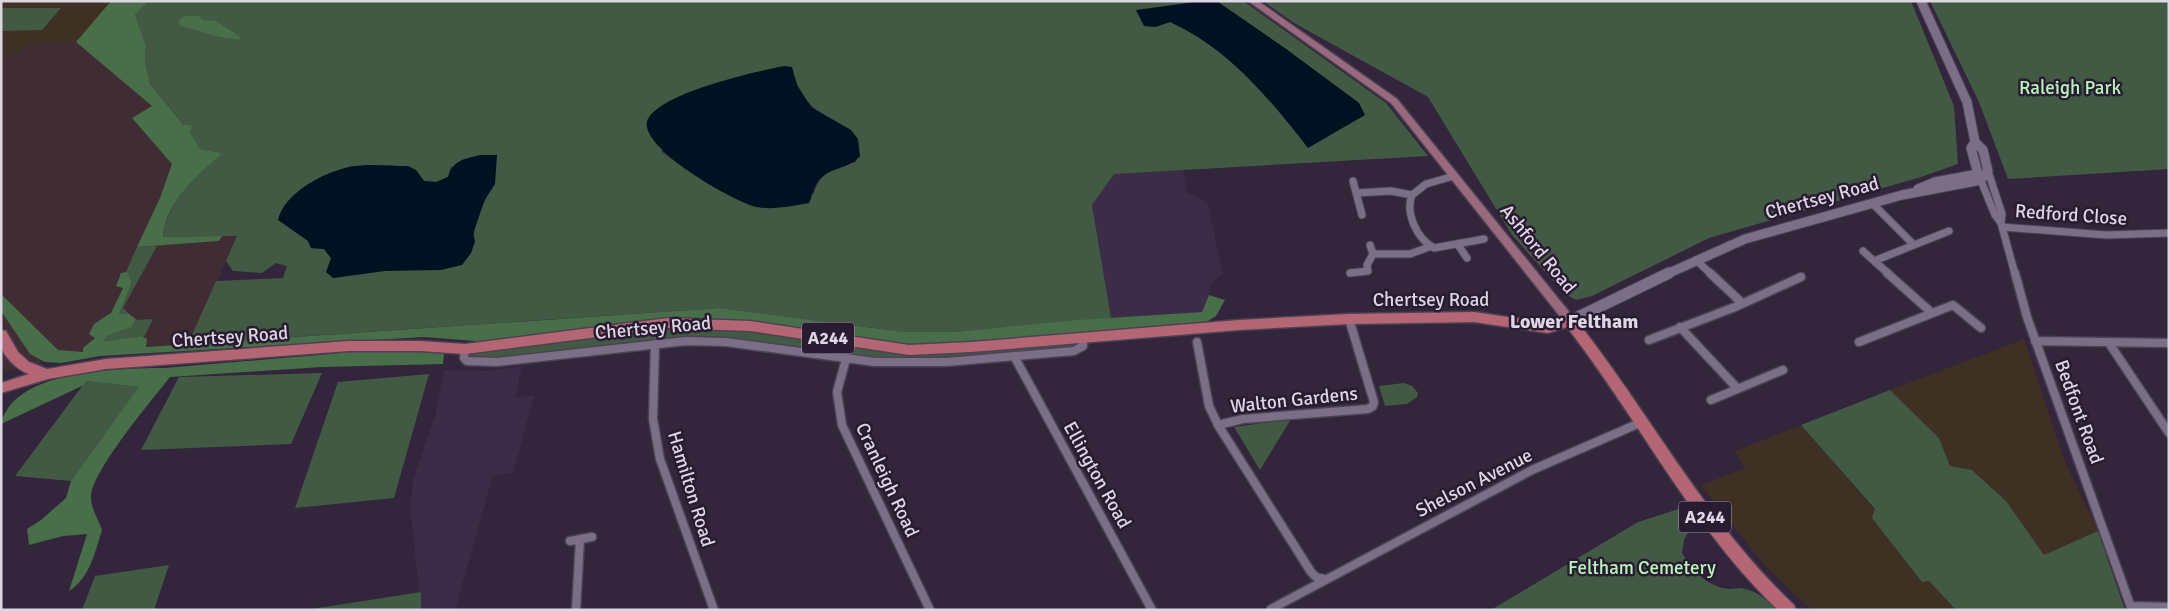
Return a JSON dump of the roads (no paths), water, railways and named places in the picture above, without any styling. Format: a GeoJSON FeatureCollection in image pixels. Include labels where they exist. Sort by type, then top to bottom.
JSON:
{"type":"FeatureCollection","features":[{"type":"Feature","properties":{"kind":"main road","name":"Ashford Road"},"geometry":{"type":"LineString","coordinates":[[1252,1],[1394,101],[1608,371],[1704,516],[1735,556],[1789,610]]}},
{"type":"Feature","properties":{"kind":"main road","name":"Chertsey Road"},"geometry":{"type":"LineString","coordinates":[[1,388],[48,374],[106,364],[349,346],[420,346],[465,349],[668,323],[750,326],[909,350],[1349,319],[1474,316],[1548,328],[1570,321]]}},
{"type":"Feature","properties":{"kind":"main road"},"geometry":{"type":"LineString","coordinates":[[1,335],[16,360],[24,368],[48,374]]}},
{"type":"Feature","properties":{"kind":"street","name":"Bedfont Road"},"geometry":{"type":"LineString","coordinates":[[1921,1],[1967,102],[1975,142],[1971,148],[2002,214],[2001,225]]}},
{"type":"Feature","properties":{"kind":"street"},"geometry":{"type":"LineString","coordinates":[[1454,176],[1428,183],[1412,195],[1409,202],[1416,228],[1429,247],[1442,249],[1484,239]]}},
{"type":"Feature","properties":{"kind":"street","name":"Bedfont Road"},"geometry":{"type":"LineString","coordinates":[[1985,177],[2036,341],[2132,608]]}},
{"type":"Feature","properties":{"kind":"street","name":"Chertsey Road"},"geometry":{"type":"LineString","coordinates":[[1570,321],[1696,260],[1762,234],[1902,195],[1985,177]]}},
{"type":"Feature","properties":{"kind":"street"},"geometry":{"type":"LineString","coordinates":[[1352,181],[1362,215]]}},
{"type":"Feature","properties":{"kind":"street"},"geometry":{"type":"LineString","coordinates":[[1356,193],[1391,191],[1412,195]]}},
{"type":"Feature","properties":{"kind":"street"},"geometry":{"type":"LineString","coordinates":[[1872,203],[1914,245]]}},
{"type":"Feature","properties":{"kind":"street","name":"Redford Close"},"geometry":{"type":"LineString","coordinates":[[2001,225],[2065,231],[2098,237],[2169,233]]}},
{"type":"Feature","properties":{"kind":"street"},"geometry":{"type":"LineString","coordinates":[[1874,261],[1948,232]]}},
{"type":"Feature","properties":{"kind":"street"},"geometry":{"type":"LineString","coordinates":[[1370,245],[1373,254]]}},
{"type":"Feature","properties":{"kind":"street"},"geometry":{"type":"LineString","coordinates":[[1458,245],[1467,258]]}},
{"type":"Feature","properties":{"kind":"street"},"geometry":{"type":"LineString","coordinates":[[1350,273],[1368,271],[1368,259],[1373,254],[1424,252],[1429,247]]}},
{"type":"Feature","properties":{"kind":"street"},"geometry":{"type":"LineString","coordinates":[[1863,252],[1932,313]]}},
{"type":"Feature","properties":{"kind":"street"},"geometry":{"type":"LineString","coordinates":[[1696,260],[1742,303]]}},
{"type":"Feature","properties":{"kind":"street"},"geometry":{"type":"LineString","coordinates":[[1649,340],[1801,277]]}},
{"type":"Feature","properties":{"kind":"street"},"geometry":{"type":"LineString","coordinates":[[1859,342],[1953,305],[1981,328]]}},
{"type":"Feature","properties":{"kind":"street","name":"Walton Gardens"},"geometry":{"type":"LineString","coordinates":[[1218,425],[1243,419],[1368,409],[1373,406],[1374,402],[1349,319]]}},
{"type":"Feature","properties":{"kind":"street"},"geometry":{"type":"LineString","coordinates":[[1680,328],[1737,388]]}},
{"type":"Feature","properties":{"kind":"street","name":"Chertsey Road"},"geometry":{"type":"LineString","coordinates":[[465,349],[464,358],[467,361],[497,362],[686,341],[726,342],[783,348],[846,359],[946,362],[1074,352],[1083,346],[1083,337]]}},
{"type":"Feature","properties":{"kind":"street"},"geometry":{"type":"LineString","coordinates":[[2036,341],[2169,343]]}},
{"type":"Feature","properties":{"kind":"street"},"geometry":{"type":"LineString","coordinates":[[1197,342],[1209,406],[1218,425],[1311,572],[1316,577],[1324,579]]}},
{"type":"Feature","properties":{"kind":"street"},"geometry":{"type":"LineString","coordinates":[[2109,343],[2169,433]]}},
{"type":"Feature","properties":{"kind":"street","name":"Hamilton Road"},"geometry":{"type":"LineString","coordinates":[[655,344],[653,419],[660,459],[714,610]]}},
{"type":"Feature","properties":{"kind":"street","name":"Ellington Road"},"geometry":{"type":"LineString","coordinates":[[1014,356],[1152,610]]}},
{"type":"Feature","properties":{"kind":"street","name":"Cranleigh Road"},"geometry":{"type":"LineString","coordinates":[[846,359],[838,381],[836,403],[842,425],[930,610]]}},
{"type":"Feature","properties":{"kind":"street"},"geometry":{"type":"LineString","coordinates":[[1711,400],[1782,370]]}},
{"type":"Feature","properties":{"kind":"street","name":"Shelson Avenue"},"geometry":{"type":"LineString","coordinates":[[1272,609],[1324,579],[1532,470],[1642,422]]}},
{"type":"Feature","properties":{"kind":"street"},"geometry":{"type":"LineString","coordinates":[[576,610],[575,540],[592,536]]}},
{"type":"Feature","properties":{"kind":"street"},"geometry":{"type":"LineString","coordinates":[[2132,608],[2169,607]]}},
{"type":"Feature","properties":{"kind":"water"},"geometry":{"type":"Polygon","coordinates":[[[1203,1],[1218,2],[1286,49],[1359,103],[1365,115],[1308,148],[1263,93],[1229,60],[1210,45],[1170,22],[1155,27],[1144,26],[1136,10],[1203,1]]]}},
{"type":"Feature","properties":{"kind":"water"},"geometry":{"type":"Polygon","coordinates":[[[784,66],[792,67],[797,85],[811,107],[851,130],[858,139],[860,156],[851,163],[823,176],[817,183],[809,203],[769,208],[756,207],[745,203],[691,173],[658,146],[649,133],[647,122],[654,112],[668,102],[708,85],[784,66]]]}},
{"type":"Feature","properties":{"kind":"water"},"geometry":{"type":"Polygon","coordinates":[[[480,155],[497,155],[495,184],[485,199],[473,234],[475,242],[471,253],[462,265],[441,270],[384,271],[333,278],[326,272],[331,258],[324,249],[311,248],[308,241],[278,220],[288,201],[306,185],[340,170],[364,165],[408,166],[416,170],[424,181],[436,182],[448,177],[453,167],[460,161],[480,155]]]}},
{"type":"Feature","properties":{"kind":"district","name":"Lower Feltham"},"geometry":{"type":"Point","coordinates":[1574,321]}},
{"type":"Feature","properties":{"kind":"park label","name":"Raleigh Park"},"geometry":{"type":"Point","coordinates":[2070,88]}},
{"type":"Feature","properties":{"kind":"park label","name":"Feltham Cemetery"},"geometry":{"type":"Point","coordinates":[1642,568]}}]}
